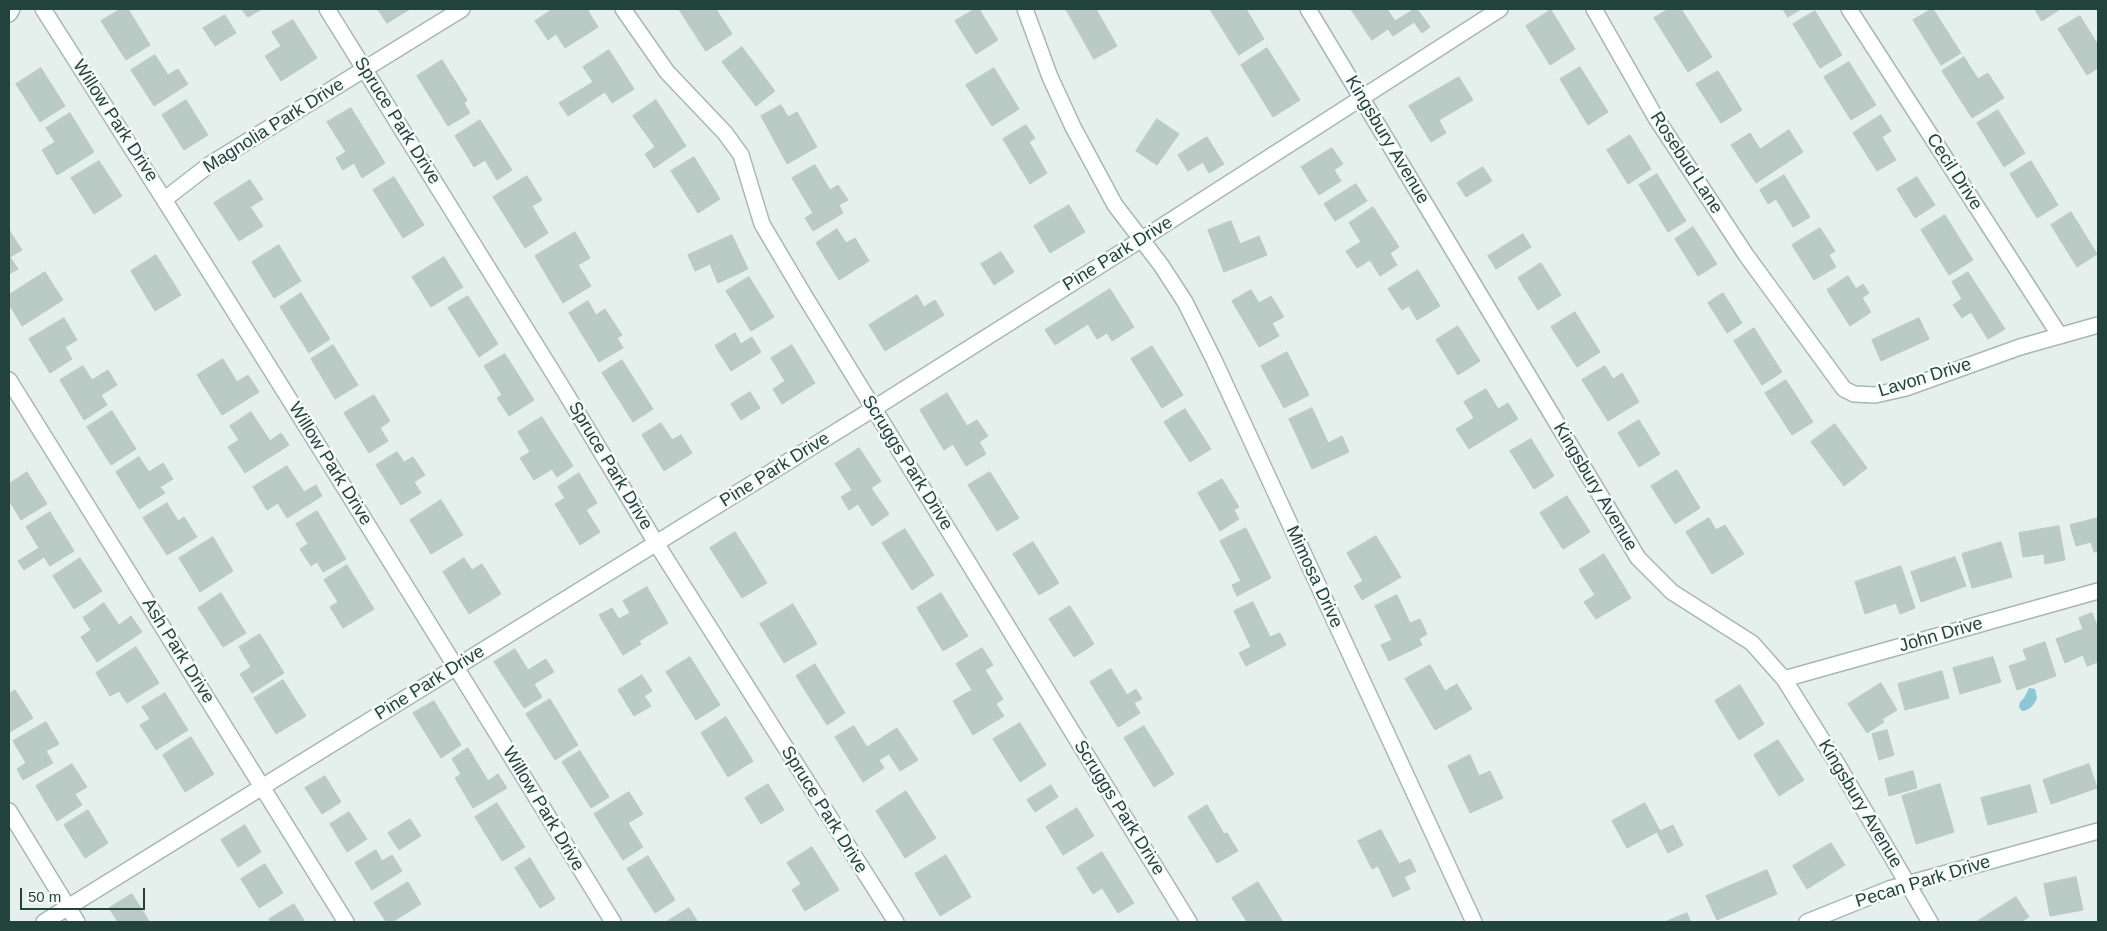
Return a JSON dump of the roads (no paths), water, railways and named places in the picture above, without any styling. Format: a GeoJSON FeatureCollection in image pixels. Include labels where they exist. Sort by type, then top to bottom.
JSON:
{"type":"FeatureCollection","features":[{"type":"Feature","properties":{"kind":"street"},"geometry":{"type":"LineString","coordinates":[[9,14],[12,9]]}},
{"type":"Feature","properties":{"kind":"street","name":"Willow Park Drive"},"geometry":{"type":"LineString","coordinates":[[43,9],[165,199],[613,922]]}},
{"type":"Feature","properties":{"kind":"street","name":"Spruce Park Drive"},"geometry":{"type":"LineString","coordinates":[[327,9],[565,392],[656,544],[896,922]]}},
{"type":"Feature","properties":{"kind":"street","name":"Magnolia Park Drive"},"geometry":{"type":"LineString","coordinates":[[165,199],[209,165],[462,9]]}},
{"type":"Feature","properties":{"kind":"street","name":"Scruggs Park Drive"},"geometry":{"type":"LineString","coordinates":[[623,9],[667,72],[725,133],[741,155],[762,224],[1189,922]]}},
{"type":"Feature","properties":{"kind":"street","name":"Mimosa Drive"},"geometry":{"type":"LineString","coordinates":[[1025,9],[1050,77],[1073,127],[1115,205],[1161,264],[1185,302],[1214,360],[1474,922]]}},
{"type":"Feature","properties":{"kind":"street","name":"Kingsbury Avenue"},"geometry":{"type":"LineString","coordinates":[[1308,9],[1638,558],[1672,592],[1752,643],[1784,679],[1836,762],[1930,922]]}},
{"type":"Feature","properties":{"kind":"street","name":"Pine Park Drive"},"geometry":{"type":"LineString","coordinates":[[44,922],[873,408],[1142,239],[1500,9]]}},
{"type":"Feature","properties":{"kind":"street","name":"Rosebud Lane"},"geometry":{"type":"LineString","coordinates":[[1594,9],[1656,118],[1746,255],[1787,313]]}},
{"type":"Feature","properties":{"kind":"street","name":"Cecil Drive"},"geometry":{"type":"LineString","coordinates":[[1849,9],[2060,336]]}},
{"type":"Feature","properties":{"kind":"street","name":"Lavon Drive"},"geometry":{"type":"LineString","coordinates":[[1787,313],[1844,389],[1854,394],[1875,395],[1906,388],[2020,347],[2098,325]]}},
{"type":"Feature","properties":{"kind":"street","name":"Ash Park Drive"},"geometry":{"type":"LineString","coordinates":[[9,380],[346,922]]}},
{"type":"Feature","properties":{"kind":"street","name":"John Drive"},"geometry":{"type":"LineString","coordinates":[[1784,679],[2098,590]]}},
{"type":"Feature","properties":{"kind":"street"},"geometry":{"type":"LineString","coordinates":[[9,810],[77,922]]}},
{"type":"Feature","properties":{"kind":"street","name":"Pecan Park Drive"},"geometry":{"type":"LineString","coordinates":[[1807,922],[1888,889],[2098,831]]}},
{"type":"Feature","properties":{"kind":"water"},"geometry":{"type":"Polygon","coordinates":[[[2029,688],[2035,689],[2037,698],[2031,707],[2022,711],[2019,707],[2020,702],[2029,688]]]}}]}
